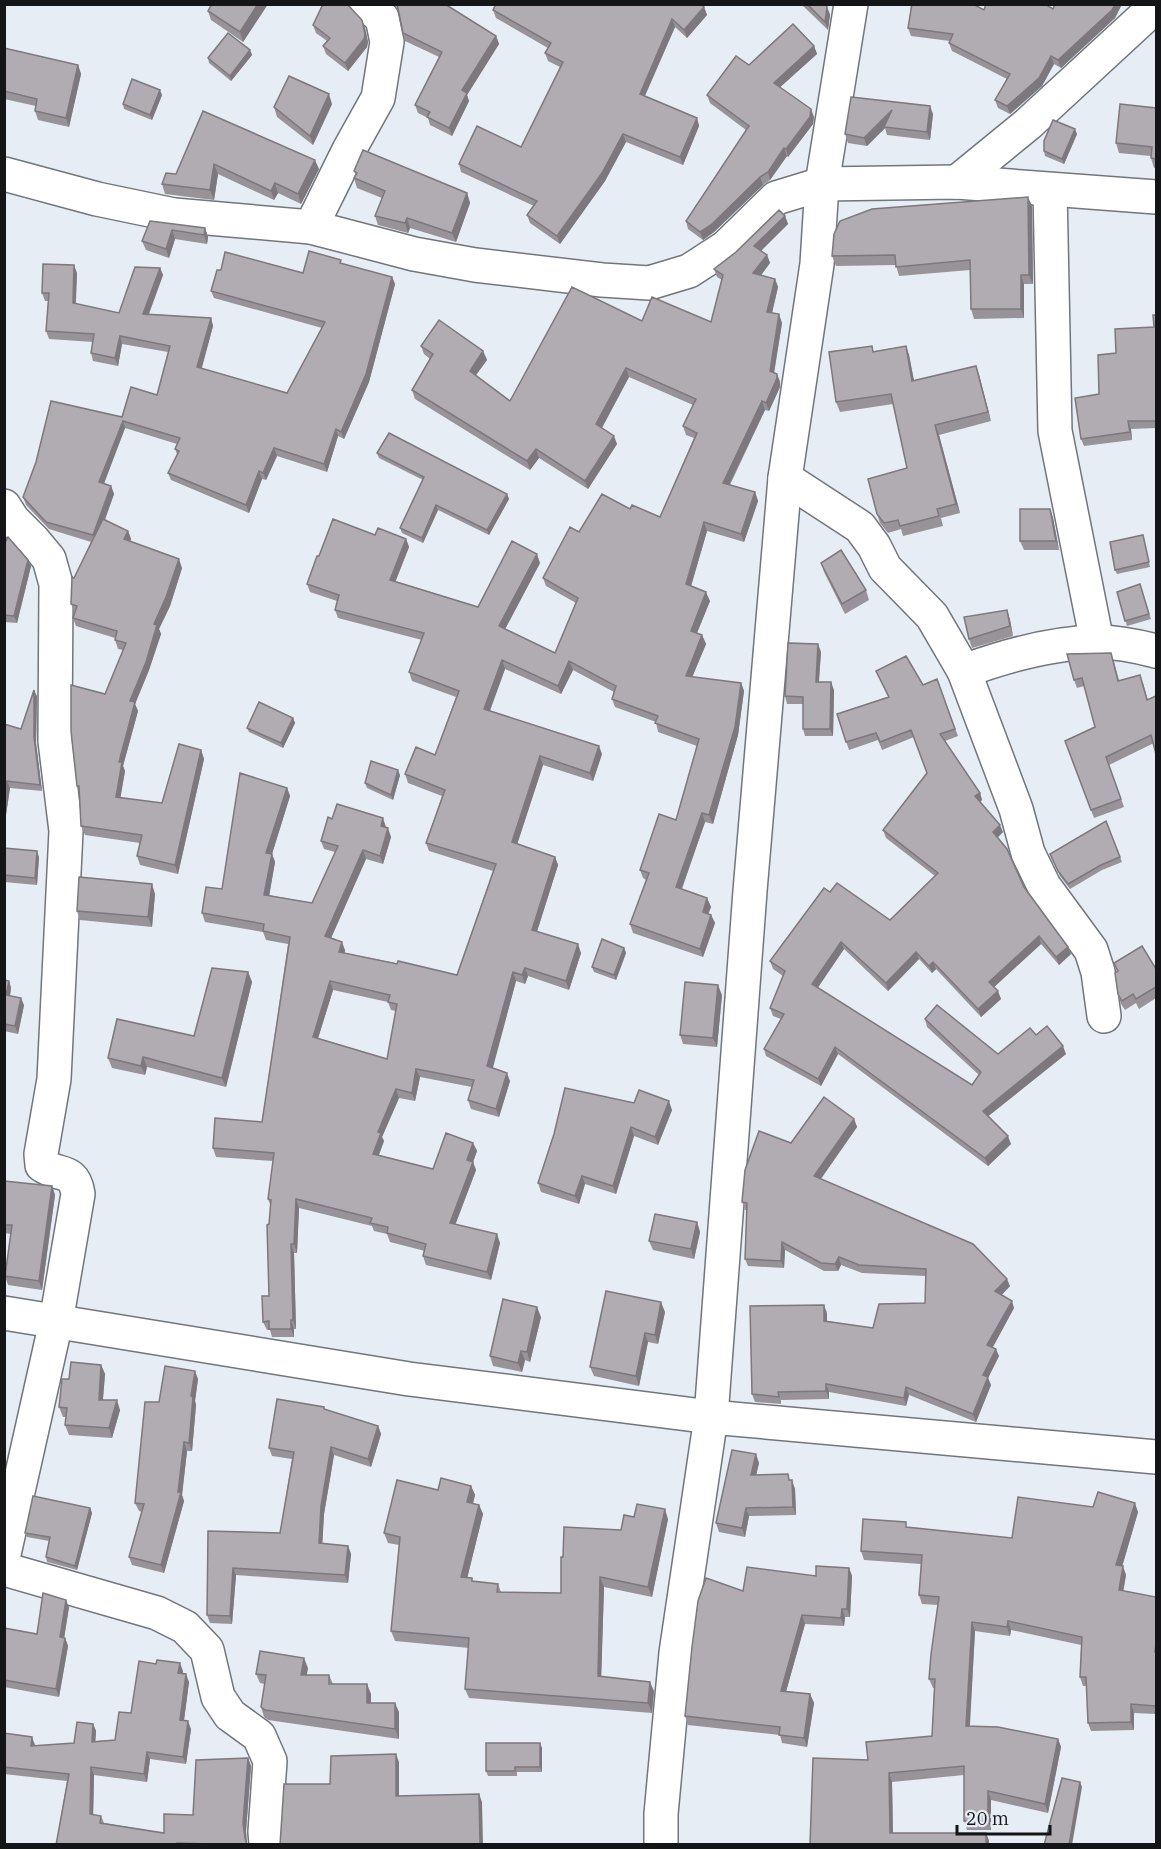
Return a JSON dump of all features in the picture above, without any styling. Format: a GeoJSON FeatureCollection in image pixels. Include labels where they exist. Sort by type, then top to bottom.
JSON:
{"type":"FeatureCollection","features":[{"type":"Feature","properties":{"kind":"street"},"geometry":{"type":"LineString","coordinates":[[311,227],[378,98],[387,42],[382,18],[366,4]]}},
{"type":"Feature","properties":{"kind":"street"},"geometry":{"type":"LineString","coordinates":[[661,1845],[661,1814],[676,1653],[711,1416],[750,891],[785,478],[817,264],[822,184],[851,4]]}},
{"type":"Feature","properties":{"kind":"street"},"geometry":{"type":"LineString","coordinates":[[957,183],[1028,124],[1156,6]]}},
{"type":"Feature","properties":{"kind":"street"},"geometry":{"type":"LineString","coordinates":[[4,174],[97,200],[174,215],[311,227],[414,254],[474,265],[602,280],[649,283],[689,272],[726,247],[776,198],[822,184],[957,183],[1156,197]]}},
{"type":"Feature","properties":{"kind":"street"},"geometry":{"type":"LineString","coordinates":[[1050,190],[1055,431],[1097,642]]}},
{"type":"Feature","properties":{"kind":"street"},"geometry":{"type":"LineString","coordinates":[[785,478],[860,527],[874,546],[885,568],[932,616],[964,671],[1016,808],[1028,853],[1044,886],[1091,950],[1098,972],[1104,1016]]}},
{"type":"Feature","properties":{"kind":"street"},"geometry":{"type":"LineString","coordinates":[[4,506],[13,520],[49,558],[56,584],[55,741],[66,831],[54,1078],[41,1154],[42,1165],[50,1170],[69,1175],[76,1183],[78,1194],[56,1322],[4,1554]]}},
{"type":"Feature","properties":{"kind":"street"},"geometry":{"type":"LineString","coordinates":[[964,671],[998,658],[1065,644],[1097,642],[1132,645],[1156,651]]}},
{"type":"Feature","properties":{"kind":"street"},"geometry":{"type":"LineString","coordinates":[[4,1313],[409,1379],[711,1416],[1156,1457]]}},
{"type":"Feature","properties":{"kind":"street"},"geometry":{"type":"LineString","coordinates":[[4,1569],[157,1613],[185,1627],[207,1650],[218,1697],[230,1715],[259,1736],[270,1761],[266,1845]]}},
{"type":"Feature","properties":{"kind":"building"},"geometry":{"type":"Polygon","coordinates":[[[212,4],[258,4],[240,32],[208,11],[212,4]]]}},
{"type":"Feature","properties":{"kind":"building"},"geometry":{"type":"Polygon","coordinates":[[[323,4],[347,4],[362,20],[364,39],[345,63],[323,46],[330,38],[313,25],[323,4]]]}},
{"type":"Feature","properties":{"kind":"building"},"geometry":{"type":"Polygon","coordinates":[[[397,4],[445,4],[496,36],[462,90],[467,93],[449,128],[427,117],[430,112],[415,105],[442,52],[403,33],[397,4]]]}},
{"type":"Feature","properties":{"kind":"building"},"geometry":{"type":"Polygon","coordinates":[[[496,4],[701,4],[704,7],[684,30],[672,19],[640,94],[697,118],[680,157],[623,134],[602,173],[557,236],[527,215],[537,201],[459,164],[477,126],[521,147],[563,62],[545,53],[551,43],[493,10],[496,4]]]}},
{"type":"Feature","properties":{"kind":"building"},"geometry":{"type":"Polygon","coordinates":[[[807,4],[826,4],[825,22],[807,4]]]}},
{"type":"Feature","properties":{"kind":"building"},"geometry":{"type":"Polygon","coordinates":[[[912,4],[973,4],[984,10],[986,4],[1045,4],[1053,9],[1055,4],[1115,4],[1112,10],[1058,60],[1051,56],[1039,78],[1007,106],[995,100],[1010,74],[949,43],[953,34],[908,28],[912,4]]]}},
{"type":"Feature","properties":{"kind":"building"},"geometry":{"type":"Polygon","coordinates":[[[793,24],[814,46],[774,83],[811,109],[810,117],[786,149],[784,148],[768,172],[711,225],[700,232],[686,221],[749,126],[707,95],[736,56],[749,65],[793,24]]]}},
{"type":"Feature","properties":{"kind":"building"},"geometry":{"type":"Polygon","coordinates":[[[228,33],[250,50],[230,76],[208,58],[228,33]]]}},
{"type":"Feature","properties":{"kind":"building"},"geometry":{"type":"Polygon","coordinates":[[[4,48],[78,65],[66,118],[35,111],[37,99],[4,91],[4,48]]]}},
{"type":"Feature","properties":{"kind":"building"},"geometry":{"type":"Polygon","coordinates":[[[289,76],[329,94],[310,136],[274,107],[289,76]]]}},
{"type":"Feature","properties":{"kind":"building"},"geometry":{"type":"Polygon","coordinates":[[[132,79],[160,90],[150,115],[123,104],[132,79]]]}},
{"type":"Feature","properties":{"kind":"building"},"geometry":{"type":"Polygon","coordinates":[[[851,97],[930,106],[927,132],[884,127],[892,110],[864,138],[845,134],[851,97]]]}},
{"type":"Feature","properties":{"kind":"building"},"geometry":{"type":"Polygon","coordinates":[[[1120,104],[1156,108],[1156,159],[1151,158],[1152,147],[1116,143],[1120,104]]]}},
{"type":"Feature","properties":{"kind":"building"},"geometry":{"type":"Polygon","coordinates":[[[203,111],[315,160],[298,194],[275,183],[271,191],[214,164],[210,190],[162,184],[166,173],[176,174],[203,111]]]}},
{"type":"Feature","properties":{"kind":"building"},"geometry":{"type":"Polygon","coordinates":[[[1053,120],[1075,129],[1062,159],[1044,151],[1044,141],[1053,120]]]}},
{"type":"Feature","properties":{"kind":"building"},"geometry":{"type":"Polygon","coordinates":[[[363,150],[467,193],[452,233],[407,218],[405,223],[375,216],[385,191],[354,178],[357,173],[354,171],[363,150]]]}},
{"type":"Feature","properties":{"kind":"building"},"geometry":{"type":"Polygon","coordinates":[[[1028,197],[1029,275],[1021,275],[1021,309],[971,309],[970,260],[896,267],[895,255],[832,256],[834,234],[840,221],[872,209],[1028,197]]]}},
{"type":"Feature","properties":{"kind":"building"},"geometry":{"type":"Polygon","coordinates":[[[779,210],[785,216],[754,246],[767,255],[753,273],[775,279],[767,312],[779,314],[770,371],[777,374],[777,378],[766,403],[762,401],[723,483],[755,492],[741,534],[704,522],[686,584],[706,592],[691,631],[702,635],[686,676],[741,683],[735,727],[709,815],[702,813],[676,887],[707,898],[703,912],[711,915],[700,949],[630,924],[649,873],[640,870],[659,814],[676,820],[699,739],[655,723],[658,716],[612,699],[616,686],[569,661],[558,686],[502,660],[484,709],[599,746],[590,773],[540,756],[512,842],[555,857],[532,930],[578,944],[566,981],[525,968],[522,975],[513,972],[487,1066],[507,1073],[496,1109],[468,1100],[474,1080],[416,1069],[412,1093],[396,1089],[378,1132],[381,1133],[373,1154],[433,1169],[446,1133],[473,1143],[467,1160],[473,1162],[450,1223],[497,1234],[487,1272],[423,1256],[426,1244],[387,1233],[388,1227],[370,1223],[372,1218],[296,1199],[294,1244],[291,1244],[293,1320],[291,1320],[291,1329],[269,1329],[269,1321],[263,1322],[262,1296],[269,1296],[267,1225],[269,1224],[271,1200],[268,1199],[274,1153],[213,1148],[215,1118],[262,1122],[290,937],[263,931],[264,924],[202,913],[206,887],[222,889],[240,773],[287,788],[266,853],[272,854],[264,895],[312,903],[338,846],[321,841],[328,817],[332,819],[337,804],[383,818],[381,826],[388,828],[380,856],[363,850],[325,936],[342,942],[339,952],[397,964],[398,961],[457,975],[496,864],[426,843],[445,790],[405,774],[416,747],[435,755],[459,691],[409,672],[424,633],[335,610],[339,595],[307,584],[333,519],[375,535],[378,528],[406,539],[390,580],[478,607],[512,541],[537,554],[499,626],[555,653],[578,598],[543,578],[570,527],[579,532],[602,494],[630,509],[632,505],[660,517],[697,433],[683,426],[696,399],[626,368],[596,424],[614,436],[585,481],[536,449],[527,461],[412,390],[433,354],[421,346],[439,320],[483,351],[470,371],[510,401],[572,287],[642,321],[652,297],[711,322],[723,275],[714,269],[736,252],[779,210]],[[330,981],[313,1037],[387,1059],[397,1004],[388,1002],[390,995],[330,981]]]}},
{"type":"Feature","properties":{"kind":"building"},"geometry":{"type":"Polygon","coordinates":[[[150,221],[205,228],[204,235],[172,230],[166,249],[142,241],[150,221]]]}},
{"type":"Feature","properties":{"kind":"building"},"geometry":{"type":"Polygon","coordinates":[[[309,251],[341,260],[340,263],[392,277],[366,374],[341,432],[336,429],[324,464],[274,448],[263,473],[259,471],[246,505],[168,473],[179,451],[175,449],[180,438],[123,421],[99,482],[111,486],[93,535],[46,522],[23,497],[36,462],[51,401],[122,417],[131,387],[157,395],[170,346],[120,336],[115,358],[91,353],[94,334],[46,331],[49,293],[42,293],[43,264],[74,265],[73,303],[119,313],[135,267],[160,268],[143,314],[211,318],[197,367],[287,393],[325,322],[211,291],[217,270],[221,270],[225,252],[303,273],[309,251]]]}},
{"type":"Feature","properties":{"kind":"building"},"geometry":{"type":"Polygon","coordinates":[[[1153,315],[1156,315],[1156,421],[1128,421],[1130,432],[1081,439],[1075,398],[1099,394],[1098,355],[1116,353],[1115,329],[1154,327],[1153,315]]]}},
{"type":"Feature","properties":{"kind":"building"},"geometry":{"type":"Polygon","coordinates":[[[872,346],[873,352],[906,346],[912,381],[976,366],[988,412],[935,425],[956,504],[937,509],[939,516],[900,526],[898,520],[884,523],[877,514],[868,479],[907,468],[891,394],[836,402],[829,352],[872,346]]]}},
{"type":"Feature","properties":{"kind":"building"},"geometry":{"type":"Polygon","coordinates":[[[389,433],[507,494],[487,530],[436,505],[422,538],[400,528],[424,477],[377,453],[389,433]]]}},
{"type":"Feature","properties":{"kind":"building"},"geometry":{"type":"Polygon","coordinates":[[[1020,509],[1050,509],[1056,541],[1020,541],[1020,509]]]}},
{"type":"Feature","properties":{"kind":"building"},"geometry":{"type":"Polygon","coordinates":[[[103,519],[128,531],[124,539],[179,559],[154,624],[157,625],[146,662],[130,701],[135,702],[119,762],[122,762],[116,797],[162,803],[179,744],[201,750],[175,865],[137,856],[142,835],[81,826],[79,786],[77,786],[71,731],[71,685],[105,694],[126,643],[115,640],[117,631],[73,618],[77,606],[71,604],[72,577],[74,578],[103,519]]]}},
{"type":"Feature","properties":{"kind":"building"},"geometry":{"type":"Polygon","coordinates":[[[1143,535],[1149,562],[1115,570],[1110,542],[1143,535]]]}},
{"type":"Feature","properties":{"kind":"building"},"geometry":{"type":"Polygon","coordinates":[[[8,537],[28,560],[14,616],[4,615],[4,541],[8,537]]]}},
{"type":"Feature","properties":{"kind":"building"},"geometry":{"type":"Polygon","coordinates":[[[841,550],[866,590],[842,604],[821,563],[841,550]]]}},
{"type":"Feature","properties":{"kind":"building"},"geometry":{"type":"Polygon","coordinates":[[[1140,584],[1149,614],[1125,621],[1117,592],[1140,584]]]}},
{"type":"Feature","properties":{"kind":"building"},"geometry":{"type":"Polygon","coordinates":[[[1007,610],[1010,626],[969,639],[964,617],[1007,610]]]}},
{"type":"Feature","properties":{"kind":"building"},"geometry":{"type":"Polygon","coordinates":[[[788,643],[818,644],[816,682],[831,682],[830,729],[803,729],[803,697],[785,696],[788,643]]]}},
{"type":"Feature","properties":{"kind":"building"},"geometry":{"type":"Polygon","coordinates":[[[1111,653],[1118,681],[1140,675],[1147,700],[1156,696],[1156,754],[1151,735],[1106,757],[1121,799],[1091,810],[1065,741],[1095,727],[1082,678],[1074,680],[1067,654],[1111,653]]]}},
{"type":"Feature","properties":{"kind":"building"},"geometry":{"type":"Polygon","coordinates":[[[906,656],[923,685],[937,679],[955,729],[940,734],[980,793],[975,796],[1000,825],[993,832],[1007,849],[1024,887],[1068,947],[1056,957],[1039,936],[989,982],[998,991],[978,1009],[933,962],[929,966],[916,952],[886,983],[841,942],[812,984],[972,1085],[981,1072],[925,1019],[937,1005],[998,1054],[1030,1028],[1036,1035],[1047,1026],[1063,1046],[983,1111],[1008,1136],[985,1158],[835,1047],[818,1079],[764,1049],[784,1014],[770,1008],[785,971],[770,961],[824,888],[830,892],[837,883],[890,920],[938,873],[883,830],[927,773],[911,730],[880,742],[876,733],[846,742],[837,714],[889,697],[876,671],[906,656]]]}},
{"type":"Feature","properties":{"kind":"building"},"geometry":{"type":"Polygon","coordinates":[[[34,690],[34,737],[40,785],[7,781],[4,803],[4,724],[21,729],[34,690]]]}},
{"type":"Feature","properties":{"kind":"building"},"geometry":{"type":"Polygon","coordinates":[[[259,702],[293,718],[281,743],[247,728],[259,702]]]}},
{"type":"Feature","properties":{"kind":"building"},"geometry":{"type":"Polygon","coordinates":[[[371,761],[398,770],[391,795],[365,783],[371,761]]]}},
{"type":"Feature","properties":{"kind":"building"},"geometry":{"type":"Polygon","coordinates":[[[1106,821],[1120,857],[1068,884],[1058,871],[1050,854],[1106,821]]]}},
{"type":"Feature","properties":{"kind":"building"},"geometry":{"type":"Polygon","coordinates":[[[4,848],[37,851],[35,878],[4,875],[4,848]]]}},
{"type":"Feature","properties":{"kind":"building"},"geometry":{"type":"Polygon","coordinates":[[[79,877],[152,884],[148,917],[77,911],[79,877]]]}},
{"type":"Feature","properties":{"kind":"building"},"geometry":{"type":"Polygon","coordinates":[[[602,939],[624,948],[614,975],[592,967],[602,939]]]}},
{"type":"Feature","properties":{"kind":"building"},"geometry":{"type":"Polygon","coordinates":[[[1142,946],[1156,969],[1156,987],[1136,999],[1133,994],[1122,1001],[1118,994],[1115,973],[1118,971],[1114,963],[1142,946]]]}},
{"type":"Feature","properties":{"kind":"building"},"geometry":{"type":"Polygon","coordinates":[[[212,968],[248,972],[222,1078],[143,1057],[141,1066],[108,1058],[117,1019],[194,1036],[212,968]]]}},
{"type":"Feature","properties":{"kind":"building"},"geometry":{"type":"Polygon","coordinates":[[[4,980],[9,981],[6,995],[21,998],[15,1026],[4,1024],[4,980]]]}},
{"type":"Feature","properties":{"kind":"building"},"geometry":{"type":"Polygon","coordinates":[[[685,982],[718,985],[713,1038],[680,1035],[685,982]]]}},
{"type":"Feature","properties":{"kind":"building"},"geometry":{"type":"Polygon","coordinates":[[[565,1088],[634,1103],[639,1090],[669,1101],[655,1137],[631,1127],[613,1186],[582,1176],[575,1196],[538,1183],[554,1134],[565,1088]]]}},
{"type":"Feature","properties":{"kind":"building"},"geometry":{"type":"Polygon","coordinates":[[[824,1097],[854,1119],[814,1176],[973,1244],[1007,1279],[995,1291],[1012,1301],[987,1345],[996,1349],[983,1375],[988,1377],[973,1414],[906,1387],[904,1398],[826,1384],[826,1391],[778,1392],[779,1397],[752,1394],[750,1306],[824,1305],[824,1321],[873,1328],[879,1304],[925,1303],[926,1269],[859,1265],[839,1257],[835,1264],[821,1263],[782,1242],[781,1261],[745,1259],[747,1203],[742,1202],[745,1170],[759,1131],[791,1143],[824,1097]]]}},
{"type":"Feature","properties":{"kind":"building"},"geometry":{"type":"Polygon","coordinates":[[[4,1181],[52,1186],[39,1281],[5,1276],[12,1225],[4,1225],[4,1181]]]}},
{"type":"Feature","properties":{"kind":"building"},"geometry":{"type":"Polygon","coordinates":[[[655,1214],[697,1222],[691,1249],[649,1241],[655,1214]]]}},
{"type":"Feature","properties":{"kind":"building"},"geometry":{"type":"Polygon","coordinates":[[[606,1291],[661,1302],[655,1335],[645,1333],[636,1376],[590,1367],[606,1291]]]}},
{"type":"Feature","properties":{"kind":"building"},"geometry":{"type":"Polygon","coordinates":[[[503,1299],[537,1307],[527,1352],[521,1351],[518,1363],[490,1356],[503,1299]]]}},
{"type":"Feature","properties":{"kind":"building"},"geometry":{"type":"Polygon","coordinates":[[[71,1362],[101,1365],[99,1400],[117,1400],[109,1428],[65,1425],[67,1408],[59,1407],[62,1379],[69,1379],[71,1362]]]}},
{"type":"Feature","properties":{"kind":"building"},"geometry":{"type":"Polygon","coordinates":[[[165,1366],[195,1371],[191,1396],[193,1397],[189,1443],[184,1442],[178,1492],[181,1492],[161,1565],[129,1557],[144,1504],[135,1503],[145,1402],[159,1402],[165,1366]]]}},
{"type":"Feature","properties":{"kind":"building"},"geometry":{"type":"Polygon","coordinates":[[[277,1399],[324,1407],[324,1409],[378,1426],[368,1459],[331,1447],[321,1506],[319,1543],[348,1546],[345,1575],[233,1568],[230,1616],[207,1615],[208,1531],[280,1533],[294,1452],[269,1448],[277,1399]]]}},
{"type":"Feature","properties":{"kind":"building"},"geometry":{"type":"Polygon","coordinates":[[[732,1450],[756,1454],[751,1475],[788,1474],[789,1480],[792,1480],[793,1507],[746,1508],[742,1528],[716,1523],[732,1450]]]}},
{"type":"Feature","properties":{"kind":"building"},"geometry":{"type":"Polygon","coordinates":[[[441,1478],[471,1486],[467,1502],[479,1505],[461,1577],[472,1578],[472,1581],[498,1584],[497,1592],[561,1593],[564,1527],[621,1530],[624,1515],[634,1517],[637,1504],[665,1509],[648,1587],[600,1577],[598,1676],[650,1682],[648,1703],[465,1689],[469,1638],[391,1631],[400,1537],[384,1533],[397,1480],[438,1490],[441,1478]]]}},
{"type":"Feature","properties":{"kind":"building"},"geometry":{"type":"Polygon","coordinates":[[[1098,1492],[1135,1503],[1116,1565],[1123,1566],[1119,1590],[1156,1597],[1156,1706],[1131,1704],[1131,1722],[1088,1723],[1086,1677],[1080,1677],[1082,1637],[1008,1621],[1007,1627],[972,1622],[966,1726],[998,1727],[1058,1739],[1045,1804],[988,1791],[988,1821],[964,1821],[964,1766],[889,1773],[890,1833],[986,1833],[986,1845],[810,1845],[813,1758],[868,1760],[866,1742],[932,1736],[935,1679],[929,1679],[939,1597],[919,1595],[922,1555],[861,1551],[863,1519],[906,1522],[906,1527],[1012,1538],[1018,1497],[1093,1507],[1098,1492]]]}},
{"type":"Feature","properties":{"kind":"building"},"geometry":{"type":"Polygon","coordinates":[[[33,1496],[90,1508],[75,1566],[46,1557],[50,1537],[25,1533],[33,1496]]]}},
{"type":"Feature","properties":{"kind":"building"},"geometry":{"type":"Polygon","coordinates":[[[816,1566],[849,1568],[847,1609],[842,1609],[841,1618],[802,1615],[781,1691],[810,1694],[804,1738],[779,1735],[780,1727],[685,1716],[698,1601],[706,1578],[743,1591],[747,1567],[816,1576],[816,1566]]]}},
{"type":"Feature","properties":{"kind":"building"},"geometry":{"type":"Polygon","coordinates":[[[43,1593],[66,1600],[60,1637],[65,1638],[56,1689],[4,1680],[4,1628],[37,1634],[43,1593]]]}},
{"type":"Feature","properties":{"kind":"building"},"geometry":{"type":"Polygon","coordinates":[[[260,1651],[304,1658],[301,1675],[329,1675],[329,1684],[367,1684],[367,1703],[395,1703],[395,1729],[265,1710],[261,1707],[266,1675],[256,1674],[260,1651]]]}},
{"type":"Feature","properties":{"kind":"building"},"geometry":{"type":"Polygon","coordinates":[[[157,1660],[180,1663],[178,1673],[186,1674],[180,1720],[188,1721],[183,1757],[147,1752],[144,1774],[91,1767],[90,1814],[101,1816],[100,1823],[164,1833],[164,1814],[193,1815],[196,1760],[248,1758],[243,1823],[247,1845],[177,1843],[177,1845],[56,1845],[69,1774],[4,1767],[4,1733],[32,1737],[31,1746],[74,1743],[77,1722],[93,1724],[92,1742],[115,1740],[119,1712],[131,1713],[139,1661],[156,1664],[157,1660]]]}},
{"type":"Feature","properties":{"kind":"building"},"geometry":{"type":"Polygon","coordinates":[[[486,1743],[540,1743],[540,1767],[515,1767],[515,1771],[486,1771],[486,1743]]]}},
{"type":"Feature","properties":{"kind":"building"},"geometry":{"type":"Polygon","coordinates":[[[396,1754],[396,1796],[479,1794],[480,1845],[280,1845],[284,1784],[330,1784],[331,1756],[396,1754]]]}},
{"type":"Feature","properties":{"kind":"building"},"geometry":{"type":"Polygon","coordinates":[[[1062,1778],[1080,1782],[1069,1845],[1044,1845],[1062,1778]]]}}]}
